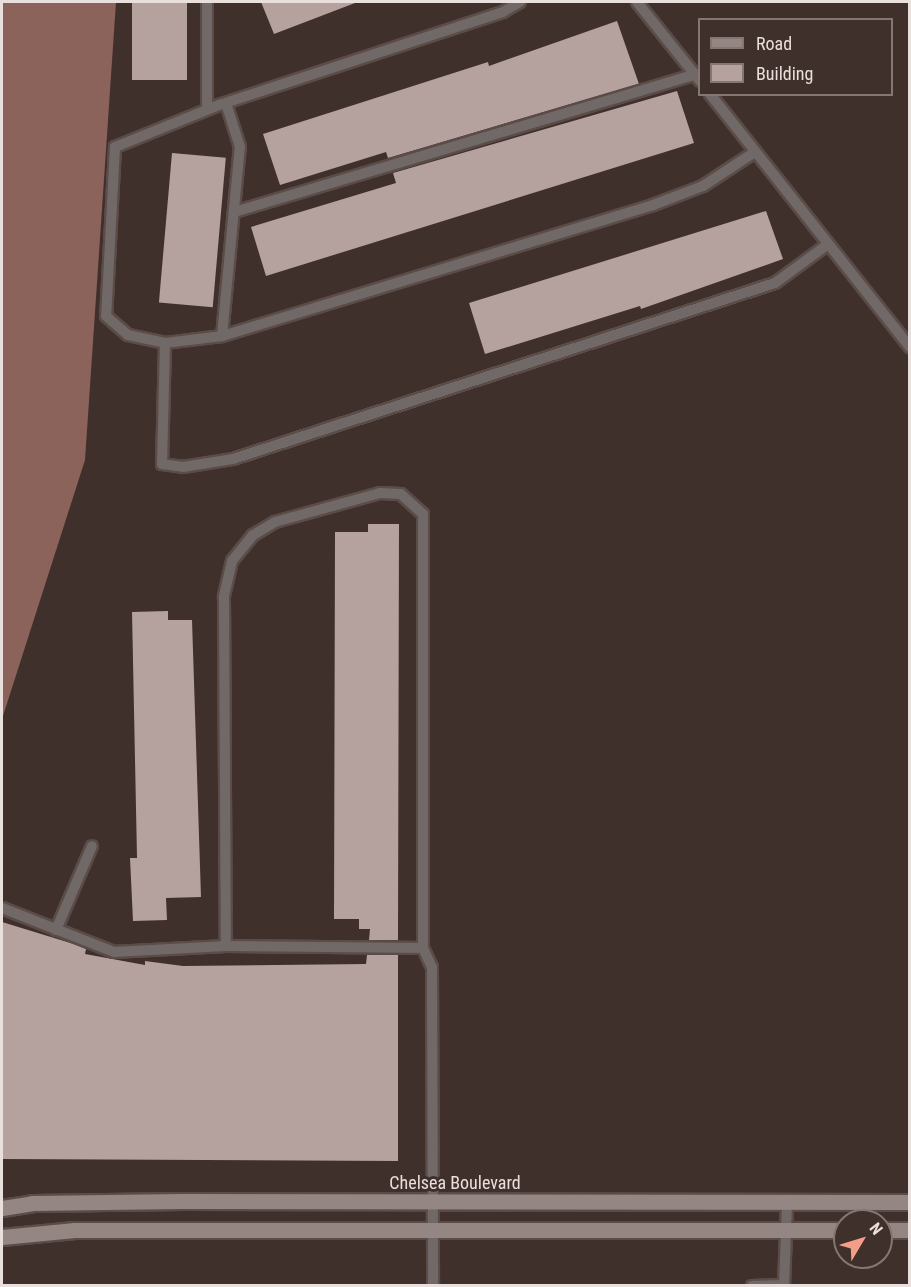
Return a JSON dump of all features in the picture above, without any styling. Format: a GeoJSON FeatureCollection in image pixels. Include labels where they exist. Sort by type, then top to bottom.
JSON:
{"type":"FeatureCollection","features":[{"type":"Feature","properties":{"kind":"street","name":"Chelsea Boulevard"},"geometry":{"type":"LineString","coordinates":[[2,1208],[32,1203],[181,1201],[909,1202]]}},
{"type":"Feature","properties":{"kind":"street"},"geometry":{"type":"LineString","coordinates":[[2,1237],[75,1230],[833,1230]]}},
{"type":"Feature","properties":{"kind":"street"},"geometry":{"type":"LineString","coordinates":[[893,1230],[909,1230]]}},
{"type":"Feature","properties":{"kind":"lane"},"geometry":{"type":"LineString","coordinates":[[207,2],[207,109]]}},
{"type":"Feature","properties":{"kind":"lane"},"geometry":{"type":"LineString","coordinates":[[520,2],[503,12],[207,109],[115,147],[106,316],[128,335],[165,343],[222,336],[653,205],[703,186],[755,152]]}},
{"type":"Feature","properties":{"kind":"lane"},"geometry":{"type":"LineString","coordinates":[[234,212],[697,78],[637,2]]}},
{"type":"Feature","properties":{"kind":"lane"},"geometry":{"type":"LineString","coordinates":[[712,96],[909,347]]}},
{"type":"Feature","properties":{"kind":"lane"},"geometry":{"type":"LineString","coordinates":[[222,336],[240,147],[226,103]]}},
{"type":"Feature","properties":{"kind":"lane"},"geometry":{"type":"LineString","coordinates":[[165,343],[162,464],[183,466],[232,459],[775,283],[828,244]]}},
{"type":"Feature","properties":{"kind":"lane"},"geometry":{"type":"LineString","coordinates":[[226,946],[224,597],[232,561],[253,535],[275,522],[380,493],[401,494],[423,514],[423,948],[432,967],[433,1286]]}},
{"type":"Feature","properties":{"kind":"lane"},"geometry":{"type":"LineString","coordinates":[[57,930],[92,846]]}},
{"type":"Feature","properties":{"kind":"lane"},"geometry":{"type":"LineString","coordinates":[[2,908],[114,952],[226,946],[423,948]]}},
{"type":"Feature","properties":{"kind":"lane"},"geometry":{"type":"LineString","coordinates":[[752,1286],[784,1285],[787,1203]]}},
{"type":"Feature","properties":{"kind":"shaded area"},"geometry":{"type":"Polygon","coordinates":[[[2,2],[116,2],[85,460],[2,719],[2,2]]]}},
{"type":"Feature","properties":{"kind":"building"},"geometry":{"type":"Polygon","coordinates":[[[132,2],[187,2],[187,80],[132,80],[132,2]]]}},
{"type":"Feature","properties":{"kind":"building"},"geometry":{"type":"Polygon","coordinates":[[[261,2],[354,2],[355,3],[274,34],[261,2]]]}},
{"type":"Feature","properties":{"kind":"building"},"geometry":{"type":"Polygon","coordinates":[[[617,21],[639,84],[388,158],[386,152],[280,185],[263,134],[488,62],[489,66],[617,21]]]}},
{"type":"Feature","properties":{"kind":"building"},"geometry":{"type":"Polygon","coordinates":[[[677,91],[694,143],[266,276],[251,227],[396,183],[393,173],[677,91]]]}},
{"type":"Feature","properties":{"kind":"building"},"geometry":{"type":"Polygon","coordinates":[[[172,153],[226,158],[213,307],[159,302],[172,153]]]}},
{"type":"Feature","properties":{"kind":"building"},"geometry":{"type":"Polygon","coordinates":[[[766,211],[783,259],[641,309],[640,306],[485,354],[469,303],[766,211]]]}},
{"type":"Feature","properties":{"kind":"building"},"geometry":{"type":"Polygon","coordinates":[[[368,524],[399,524],[398,940],[369,940],[370,929],[359,929],[359,919],[334,919],[335,532],[368,532],[368,524]]]}},
{"type":"Feature","properties":{"kind":"building"},"geometry":{"type":"Polygon","coordinates":[[[168,611],[168,620],[192,620],[201,897],[166,898],[167,920],[133,921],[130,858],[137,858],[132,612],[168,611]]]}},
{"type":"Feature","properties":{"kind":"building"},"geometry":{"type":"Polygon","coordinates":[[[2,922],[77,945],[86,949],[85,954],[145,965],[145,961],[183,966],[366,964],[367,955],[398,955],[398,1161],[2,1159],[2,922]]]}}]}
